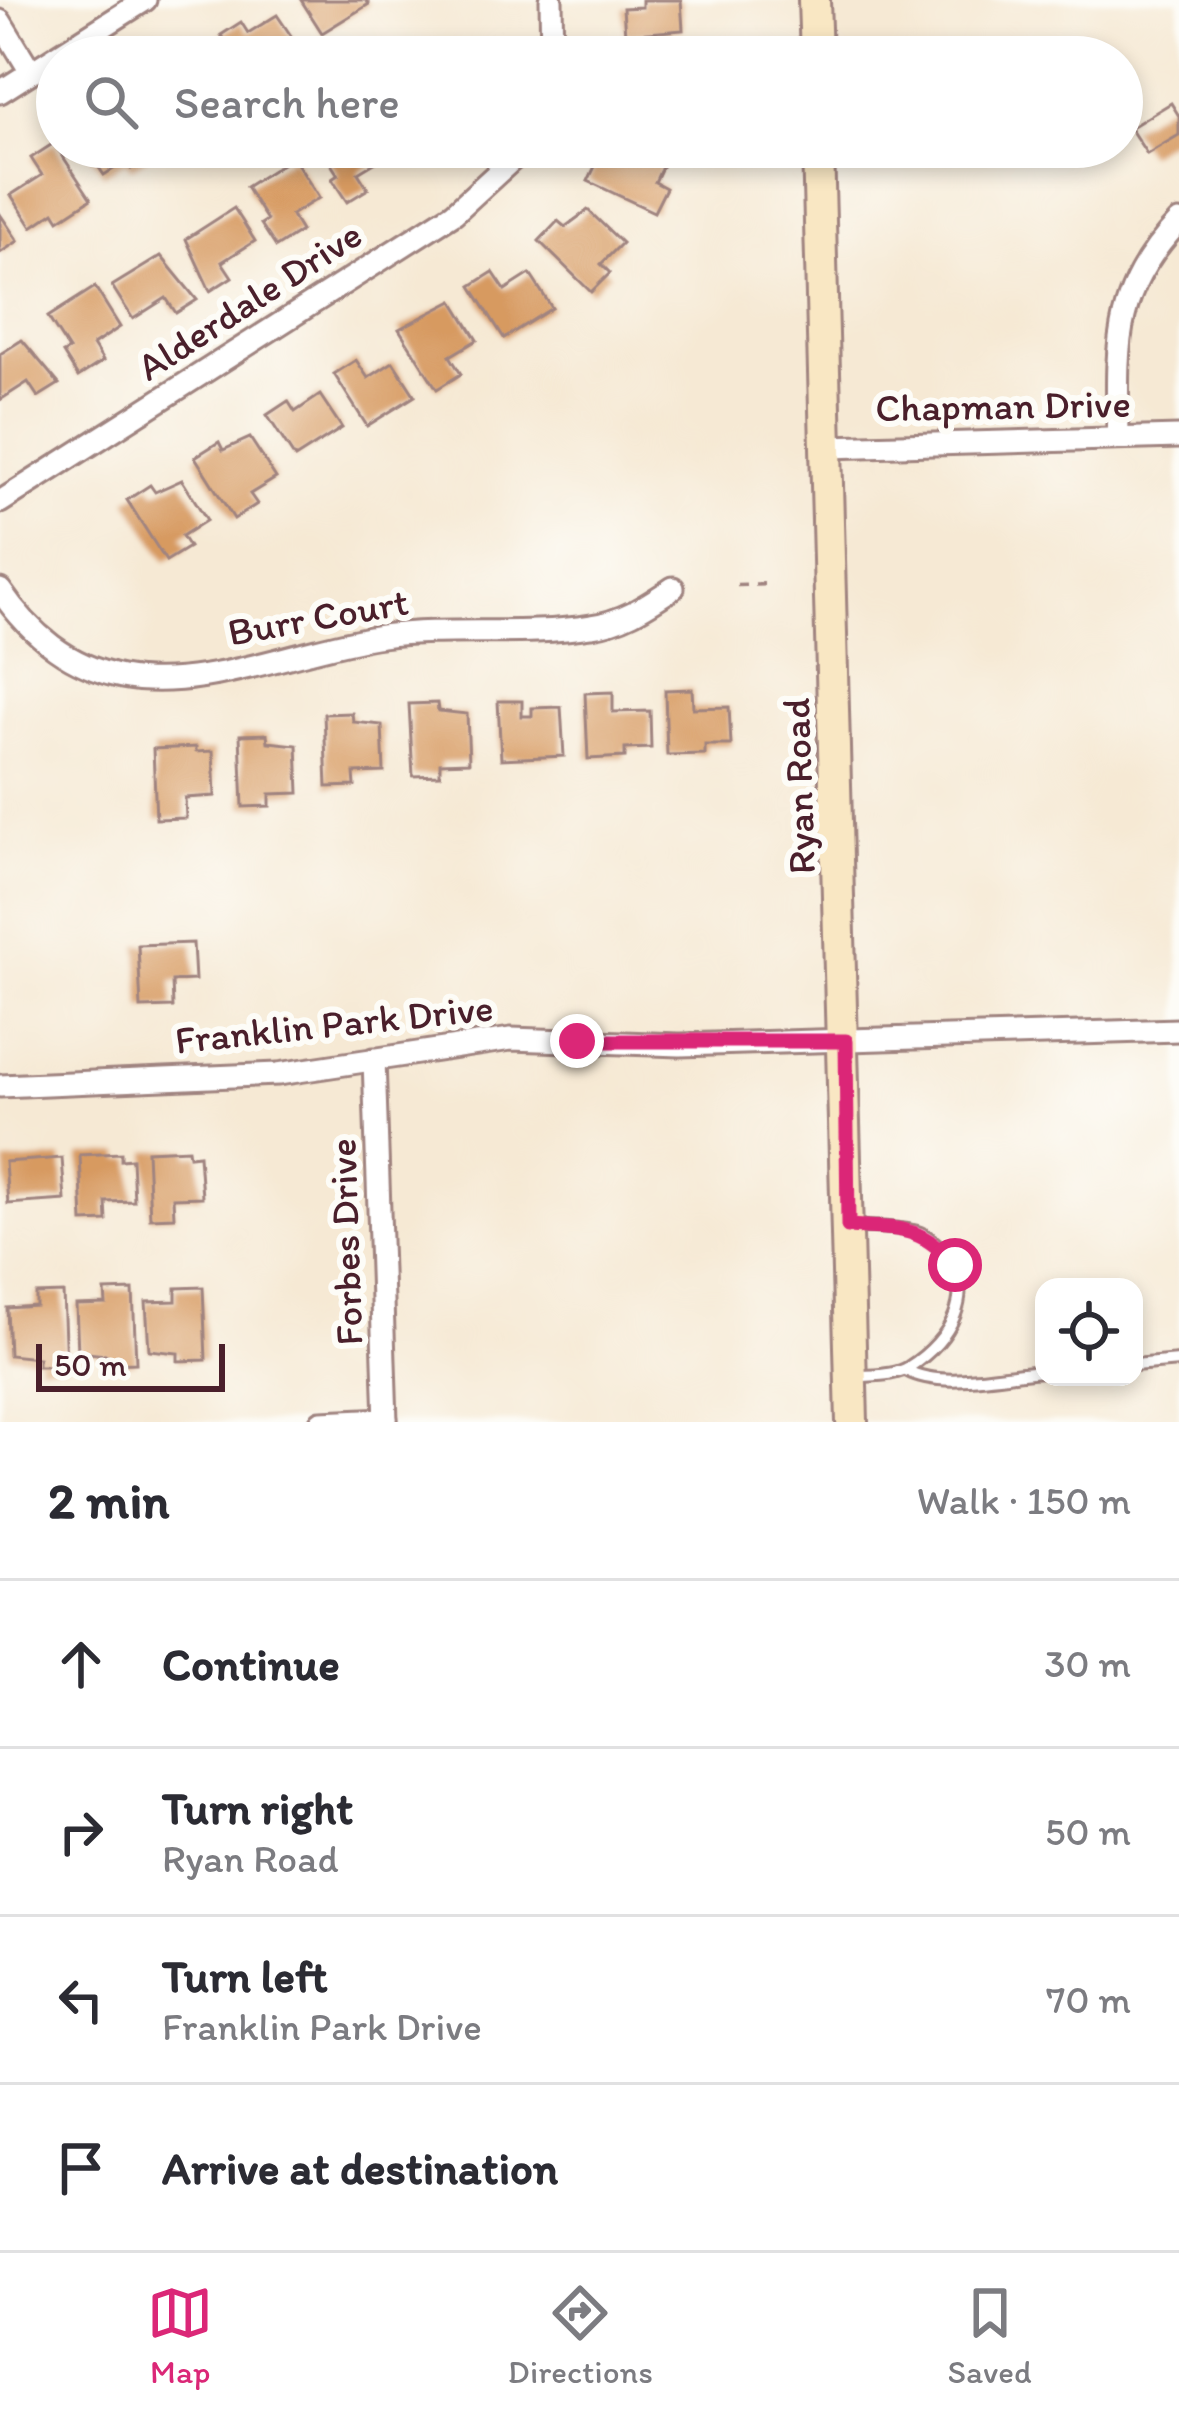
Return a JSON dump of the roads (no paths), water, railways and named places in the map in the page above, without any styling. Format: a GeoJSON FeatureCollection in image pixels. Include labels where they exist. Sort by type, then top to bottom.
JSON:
{"type":"FeatureCollection","features":[{"type":"Feature","properties":{"kind":"main road"},"geometry":{"type":"LineString","coordinates":[[814,0],[815,36]]}},
{"type":"Feature","properties":{"kind":"main road","name":"Ryan Road"},"geometry":{"type":"LineString","coordinates":[[819,168],[846,1041],[852,1422]]}},
{"type":"Feature","properties":{"kind":"street"},"geometry":{"type":"LineString","coordinates":[[88,36],[145,0]]}},
{"type":"Feature","properties":{"kind":"street"},"geometry":{"type":"LineString","coordinates":[[550,0],[551,36]]}},
{"type":"Feature","properties":{"kind":"street"},"geometry":{"type":"LineString","coordinates":[[0,21],[31,72]]}},
{"type":"Feature","properties":{"kind":"street"},"geometry":{"type":"LineString","coordinates":[[0,92],[36,69]]}},
{"type":"Feature","properties":{"kind":"street","name":"Alderdale Drive"},"geometry":{"type":"LineString","coordinates":[[0,502],[454,213],[503,168]]}},
{"type":"Feature","properties":{"kind":"street"},"geometry":{"type":"LineString","coordinates":[[1118,438],[1122,311],[1129,289],[1179,222]]}},
{"type":"Feature","properties":{"kind":"street","name":"Chapman Drive"},"geometry":{"type":"LineString","coordinates":[[828,447],[1179,437]]}},
{"type":"Feature","properties":{"kind":"street","name":"Burr Court"},"geometry":{"type":"LineString","coordinates":[[0,590],[39,638],[78,663],[125,678],[172,680],[386,636],[591,626],[634,614],[673,588]]}},
{"type":"Feature","properties":{"kind":"street","name":"Franklin Park Drive"},"geometry":{"type":"LineString","coordinates":[[0,1086],[278,1074],[511,1039],[680,1045],[1179,1030]]}},
{"type":"Feature","properties":{"kind":"street","name":"Forbes Drive"},"geometry":{"type":"LineString","coordinates":[[374,1059],[386,1420]]}},
{"type":"Feature","properties":{"kind":"street"},"geometry":{"type":"LineString","coordinates":[[321,1422],[386,1420]]}},
{"type":"Feature","properties":{"kind":"lane"},"geometry":{"type":"LineString","coordinates":[[848,1226],[916,1231],[936,1243],[955,1265],[958,1315],[906,1370]]}},
{"type":"Feature","properties":{"kind":"lane"},"geometry":{"type":"LineString","coordinates":[[1143,1363],[1179,1361]]}},
{"type":"Feature","properties":{"kind":"lane"},"geometry":{"type":"LineString","coordinates":[[851,1377],[906,1370],[918,1377],[949,1378],[1035,1372]]}}]}
